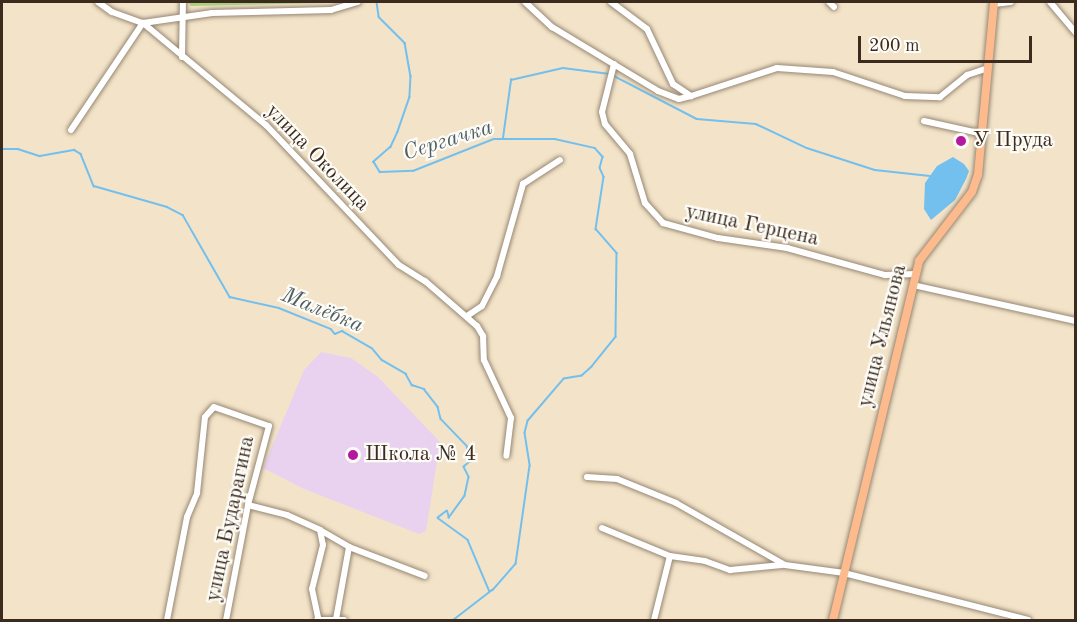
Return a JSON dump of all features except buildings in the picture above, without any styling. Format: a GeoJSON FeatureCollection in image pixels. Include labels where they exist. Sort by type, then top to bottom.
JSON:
{"type":"FeatureCollection","features":[{"type":"Feature","properties":{"kind":"main road","name":"улица Ульянова"},"geometry":{"type":"LineString","coordinates":[[833,621],[916,274],[926,249],[972,192],[983,134],[994,3]]}},
{"type":"Feature","properties":{"kind":"street"},"geometry":{"type":"LineString","coordinates":[[98,2],[112,12],[143,23],[212,13],[331,10],[358,2]]}},
{"type":"Feature","properties":{"kind":"street"},"geometry":{"type":"LineString","coordinates":[[182,57],[186,18],[183,2]]}},
{"type":"Feature","properties":{"kind":"street"},"geometry":{"type":"LineString","coordinates":[[525,2],[552,27],[658,91],[679,99],[777,68],[833,72],[905,96],[940,97],[967,75],[988,68]]}},
{"type":"Feature","properties":{"kind":"street"},"geometry":{"type":"LineString","coordinates":[[611,2],[647,29],[673,84],[691,96]]}},
{"type":"Feature","properties":{"kind":"street"},"geometry":{"type":"LineString","coordinates":[[994,3],[1011,2]]}},
{"type":"Feature","properties":{"kind":"street"},"geometry":{"type":"LineString","coordinates":[[1050,2],[1076,33]]}},
{"type":"Feature","properties":{"kind":"street"},"geometry":{"type":"LineString","coordinates":[[71,130],[143,23]]}},
{"type":"Feature","properties":{"kind":"street","name":"улица Околица"},"geometry":{"type":"LineString","coordinates":[[143,23],[266,125],[399,265],[425,281],[467,315],[483,336],[484,360],[511,418],[506,456]]}},
{"type":"Feature","properties":{"kind":"street","name":"улица Герцена"},"geometry":{"type":"LineString","coordinates":[[614,64],[602,112],[605,124],[630,154],[645,203],[663,223],[718,238],[787,249],[885,275],[916,274]]}},
{"type":"Feature","properties":{"kind":"street"},"geometry":{"type":"LineString","coordinates":[[924,121],[983,134]]}},
{"type":"Feature","properties":{"kind":"street"},"geometry":{"type":"LineString","coordinates":[[467,315],[482,306],[497,276],[523,184],[560,160]]}},
{"type":"Feature","properties":{"kind":"street"},"geometry":{"type":"LineString","coordinates":[[913,285],[1076,321]]}},
{"type":"Feature","properties":{"kind":"street","name":"улица Бударагина"},"geometry":{"type":"LineString","coordinates":[[167,621],[187,517],[197,493],[208,409],[220,408],[269,426],[248,505],[226,621]]}},
{"type":"Feature","properties":{"kind":"street"},"geometry":{"type":"LineString","coordinates":[[587,477],[616,478],[676,503],[784,565]]}},
{"type":"Feature","properties":{"kind":"street"},"geometry":{"type":"LineString","coordinates":[[248,505],[286,515],[320,530],[349,547],[425,576]]}},
{"type":"Feature","properties":{"kind":"street"},"geometry":{"type":"LineString","coordinates":[[602,528],[670,556],[705,561],[730,570],[784,565],[844,573],[1004,617],[1028,621]]}},
{"type":"Feature","properties":{"kind":"street"},"geometry":{"type":"LineString","coordinates":[[320,530],[322,545],[312,588],[318,619],[344,621]]}},
{"type":"Feature","properties":{"kind":"street"},"geometry":{"type":"LineString","coordinates":[[336,619],[349,547]]}},
{"type":"Feature","properties":{"kind":"street"},"geometry":{"type":"LineString","coordinates":[[654,621],[670,556]]}},
{"type":"Feature","properties":{"kind":"shaded area","name":"Школа № 4"},"geometry":{"type":"Polygon","coordinates":[[[321,352],[351,358],[378,377],[440,442],[426,531],[419,534],[304,489],[263,468],[304,370],[321,352]]]}},
{"type":"Feature","properties":{"kind":"green space"},"geometry":{"type":"Polygon","coordinates":[[[188,2],[323,2],[324,3],[191,6],[188,2]]]}},
{"type":"Feature","properties":{"kind":"water"},"geometry":{"type":"Polygon","coordinates":[[[953,157],[964,164],[969,171],[955,200],[931,220],[924,209],[925,183],[937,166],[953,157]]]}},
{"type":"Feature","properties":{"kind":"waterway","name":"Сергачка"},"geometry":{"type":"LineString","coordinates":[[377,2],[379,17],[405,43],[411,76],[410,97],[398,132],[391,147],[374,162],[380,172],[413,171],[494,139],[555,139],[595,148],[603,157],[600,168],[604,177],[596,229],[617,253],[616,337],[582,376],[564,379],[528,421],[525,433],[530,466],[516,564],[493,590],[454,620]]}},
{"type":"Feature","properties":{"kind":"waterway"},"geometry":{"type":"LineString","coordinates":[[503,138],[511,80],[563,68],[610,74]]}},
{"type":"Feature","properties":{"kind":"waterway"},"geometry":{"type":"LineString","coordinates":[[614,76],[697,119],[756,124],[807,148],[875,170],[930,176]]}},
{"type":"Feature","properties":{"kind":"waterway","name":"Малёбка"},"geometry":{"type":"LineString","coordinates":[[2,149],[18,149],[40,156],[74,150],[81,154],[94,186],[167,207],[183,215],[230,297],[279,308],[331,329],[335,334],[342,331],[372,348],[382,360],[406,374],[412,385],[424,389],[438,407],[441,419],[467,446],[471,461],[464,467],[469,477],[465,496],[449,518],[447,511],[438,518],[468,540],[490,592]]}},
{"type":"Feature","properties":{"kind":"place","name":"У Пруда"},"geometry":{"type":"Point","coordinates":[961,141]}},
{"type":"Feature","properties":{"kind":"place","name":"Школа № 4"},"geometry":{"type":"Point","coordinates":[353,455]}}]}
